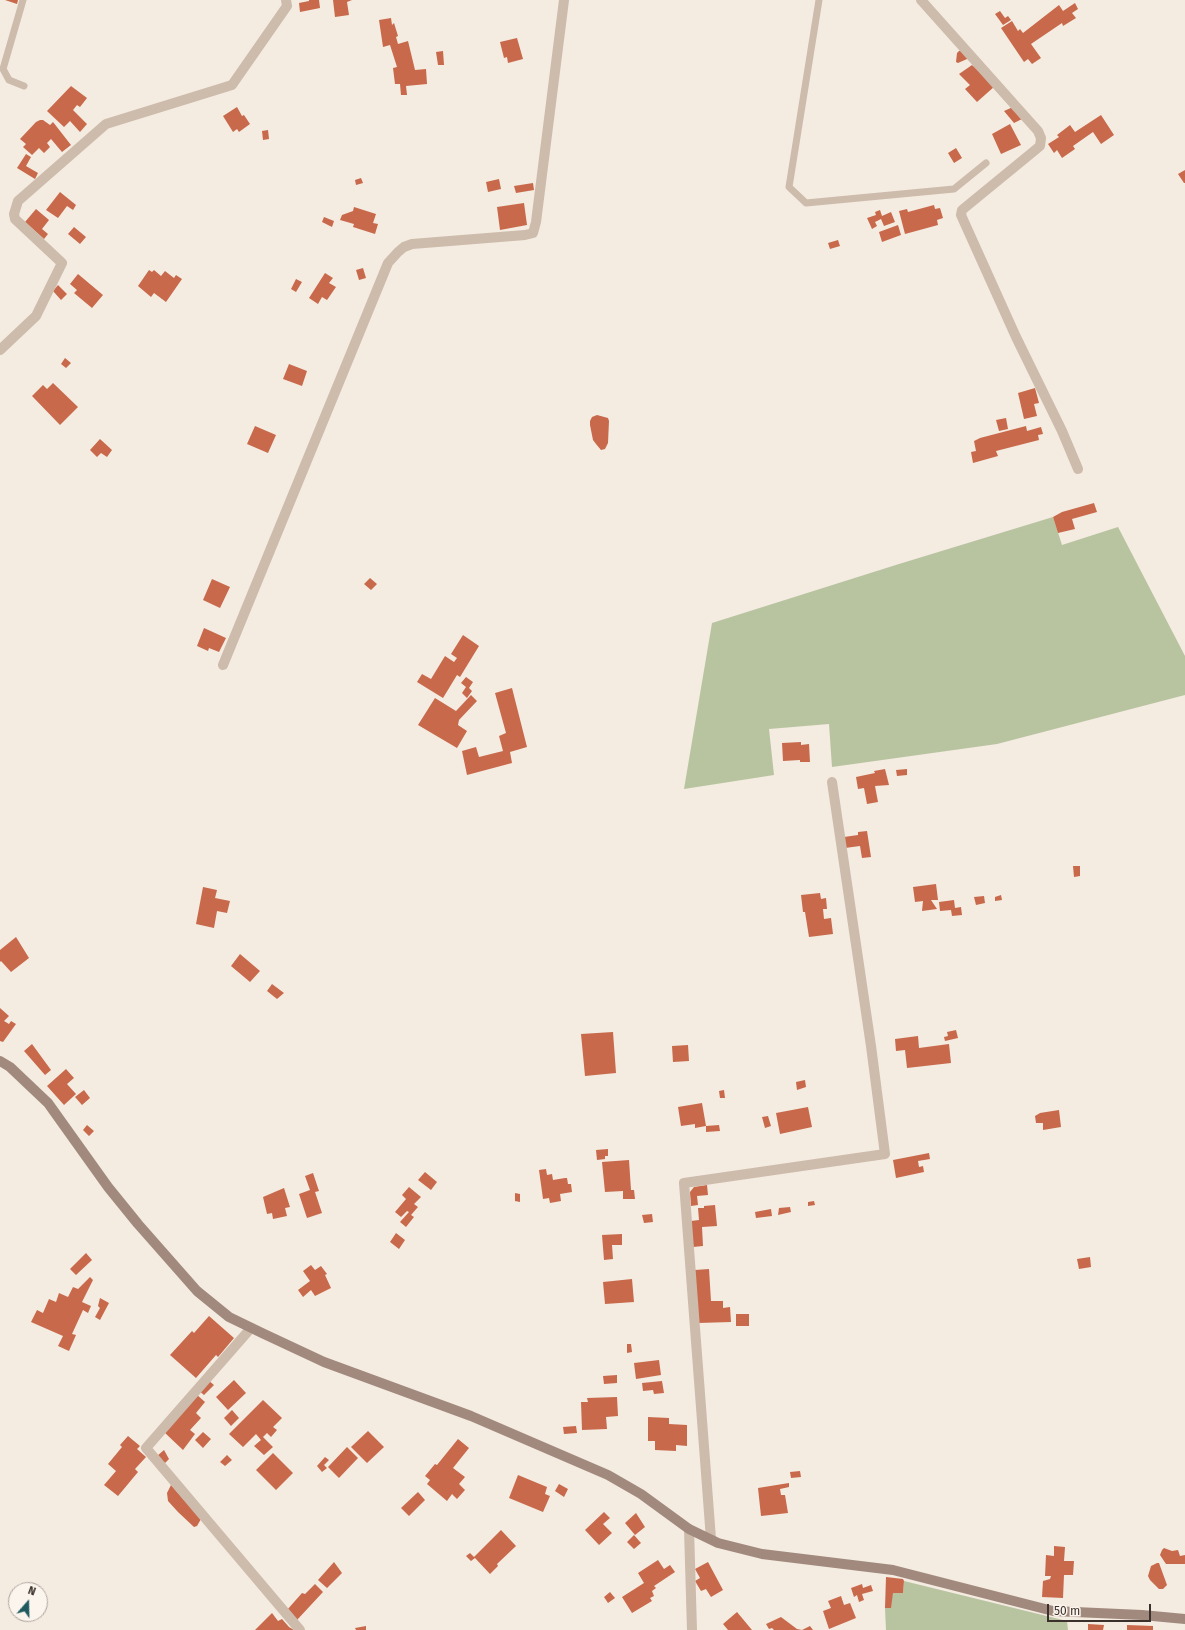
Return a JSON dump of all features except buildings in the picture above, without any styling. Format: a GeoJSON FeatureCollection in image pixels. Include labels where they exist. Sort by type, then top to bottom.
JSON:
{"type":"FeatureCollection","features":[{"type":"Feature","properties":{"kind":"main road"},"geometry":{"type":"LineString","coordinates":[[0,1061],[10,1067],[48,1103],[108,1187],[138,1224],[197,1291],[229,1317],[251,1328],[324,1362],[472,1416],[608,1475],[640,1494],[689,1529],[718,1543],[762,1554],[893,1570],[1053,1611],[1142,1615],[1185,1619]]}},
{"type":"Feature","properties":{"kind":"street"},"geometry":{"type":"LineString","coordinates":[[0,350],[36,316],[62,263],[15,219],[14,214],[18,201],[106,124],[232,85],[287,6],[286,0]]}},
{"type":"Feature","properties":{"kind":"street"},"geometry":{"type":"LineString","coordinates":[[223,665],[388,263],[404,247],[412,244],[525,235],[533,233],[536,222],[564,0]]}},
{"type":"Feature","properties":{"kind":"street"},"geometry":{"type":"LineString","coordinates":[[921,0],[1038,131],[1041,138],[1040,146],[1034,152],[962,210],[961,215],[1016,337],[1062,431],[1078,469]]}},
{"type":"Feature","properties":{"kind":"street"},"geometry":{"type":"LineString","coordinates":[[711,1539],[684,1183],[885,1154],[870,1038],[832,782]]}},
{"type":"Feature","properties":{"kind":"street"},"geometry":{"type":"LineString","coordinates":[[251,1328],[146,1448],[300,1630]]}},
{"type":"Feature","properties":{"kind":"street"},"geometry":{"type":"LineString","coordinates":[[689,1529],[692,1630]]}},
{"type":"Feature","properties":{"kind":"lane"},"geometry":{"type":"LineString","coordinates":[[23,0],[3,69],[8,80],[24,86]]}},
{"type":"Feature","properties":{"kind":"lane"},"geometry":{"type":"LineString","coordinates":[[819,0],[789,187],[806,204],[954,189],[986,163]]}},
{"type":"Feature","properties":{"kind":"green space"},"geometry":{"type":"Polygon","coordinates":[[[1053,517],[1062,545],[1118,527],[1185,656],[1185,695],[997,744],[832,767],[829,724],[769,729],[774,775],[684,789],[712,623],[1053,517]]]}},
{"type":"Feature","properties":{"kind":"green space"},"geometry":{"type":"Polygon","coordinates":[[[904,1581],[1067,1621],[1068,1630],[886,1630],[885,1608],[893,1593],[903,1593],[904,1581]]]}}]}
